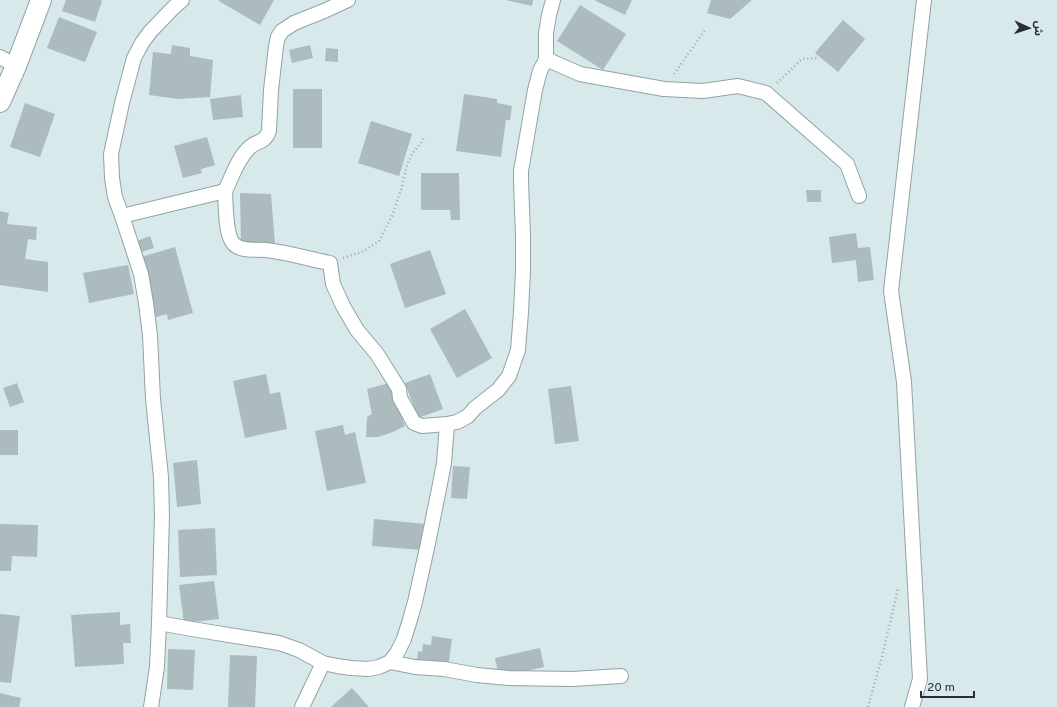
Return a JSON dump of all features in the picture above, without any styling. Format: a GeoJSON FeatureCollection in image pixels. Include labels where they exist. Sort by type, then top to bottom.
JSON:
{"type":"FeatureCollection","features":[{"type":"Feature","properties":{"kind":"main road"},"geometry":{"type":"LineString","coordinates":[[0,102],[8,62],[41,0]]}},
{"type":"Feature","properties":{"kind":"street"},"geometry":{"type":"LineString","coordinates":[[151,707],[157,667],[160,623],[162,516],[161,477],[153,399],[150,335],[141,274],[115,197],[112,178],[111,154],[134,58],[150,32],[182,0]]}},
{"type":"Feature","properties":{"kind":"street"},"geometry":{"type":"LineString","coordinates":[[348,0],[294,23],[282,31],[278,37],[271,90],[269,131],[267,137],[246,150],[236,166],[226,191],[227,223],[230,237],[238,248],[280,252],[330,263],[333,284],[357,330],[377,354],[400,389],[400,398],[414,423],[422,426],[457,422],[468,416],[475,408],[498,390],[510,376],[518,350],[523,270],[521,171],[535,90],[540,71],[546,58],[546,33],[553,0]]}},
{"type":"Feature","properties":{"kind":"street"},"geometry":{"type":"LineString","coordinates":[[912,707],[920,679],[904,382],[891,291],[924,0]]}},
{"type":"Feature","properties":{"kind":"street"},"geometry":{"type":"LineString","coordinates":[[546,58],[580,74],[664,89],[704,92],[738,86],[766,93],[847,164],[859,196]]}},
{"type":"Feature","properties":{"kind":"street"},"geometry":{"type":"LineString","coordinates":[[122,216],[226,191]]}},
{"type":"Feature","properties":{"kind":"street"},"geometry":{"type":"LineString","coordinates":[[160,623],[279,643],[299,650],[323,663],[351,668],[379,668],[390,662],[397,653],[410,623],[428,548],[444,462],[447,424]]}},
{"type":"Feature","properties":{"kind":"street"},"geometry":{"type":"LineString","coordinates":[[390,662],[415,667],[444,669],[476,675],[508,678],[558,679],[621,676]]}},
{"type":"Feature","properties":{"kind":"street"},"geometry":{"type":"LineString","coordinates":[[302,707],[323,663]]}},
{"type":"Feature","properties":{"kind":"path"},"geometry":{"type":"LineString","coordinates":[[664,89],[705,30]]}},
{"type":"Feature","properties":{"kind":"path"},"geometry":{"type":"LineString","coordinates":[[766,93],[802,60],[819,58]]}},
{"type":"Feature","properties":{"kind":"path"},"geometry":{"type":"LineString","coordinates":[[330,263],[364,251],[379,240],[392,216],[407,165],[412,154],[425,136]]}},
{"type":"Feature","properties":{"kind":"path"},"geometry":{"type":"LineString","coordinates":[[868,707],[900,583]]}},
{"type":"Feature","properties":{"kind":"building"},"geometry":{"type":"Polygon","coordinates":[[[66,0],[102,1],[95,22],[62,11],[66,0]]]}},
{"type":"Feature","properties":{"kind":"building"},"geometry":{"type":"Polygon","coordinates":[[[219,0],[274,0],[260,25],[219,0]]]}},
{"type":"Feature","properties":{"kind":"building"},"geometry":{"type":"Polygon","coordinates":[[[506,0],[533,0],[532,6],[506,0]]]}},
{"type":"Feature","properties":{"kind":"building"},"geometry":{"type":"Polygon","coordinates":[[[594,0],[632,0],[625,15],[594,0]]]}},
{"type":"Feature","properties":{"kind":"building"},"geometry":{"type":"Polygon","coordinates":[[[711,0],[752,0],[730,19],[707,13],[711,0]]]}},
{"type":"Feature","properties":{"kind":"building"},"geometry":{"type":"Polygon","coordinates":[[[580,5],[626,34],[603,70],[557,41],[580,5]]]}},
{"type":"Feature","properties":{"kind":"building"},"geometry":{"type":"Polygon","coordinates":[[[59,17],[97,32],[85,62],[47,48],[59,17]]]}},
{"type":"Feature","properties":{"kind":"building"},"geometry":{"type":"Polygon","coordinates":[[[843,20],[865,39],[838,72],[815,53],[843,20]]]}},
{"type":"Feature","properties":{"kind":"building"},"geometry":{"type":"Polygon","coordinates":[[[172,45],[190,48],[190,56],[213,60],[210,97],[178,99],[149,95],[153,52],[171,54],[172,45]]]}},
{"type":"Feature","properties":{"kind":"building"},"geometry":{"type":"Polygon","coordinates":[[[310,45],[313,58],[292,63],[289,50],[310,45]]]}},
{"type":"Feature","properties":{"kind":"building"},"geometry":{"type":"Polygon","coordinates":[[[326,48],[338,49],[338,62],[325,61],[326,48]]]}},
{"type":"Feature","properties":{"kind":"building"},"geometry":{"type":"Polygon","coordinates":[[[293,89],[322,89],[322,148],[293,148],[293,89]]]}},
{"type":"Feature","properties":{"kind":"building"},"geometry":{"type":"Polygon","coordinates":[[[464,94],[497,99],[497,103],[512,106],[510,120],[506,120],[501,157],[456,151],[464,94]]]}},
{"type":"Feature","properties":{"kind":"building"},"geometry":{"type":"Polygon","coordinates":[[[241,95],[243,117],[213,120],[210,99],[241,95]]]}},
{"type":"Feature","properties":{"kind":"building"},"geometry":{"type":"Polygon","coordinates":[[[25,103],[55,114],[40,157],[10,147],[25,103]]]}},
{"type":"Feature","properties":{"kind":"building"},"geometry":{"type":"Polygon","coordinates":[[[371,121],[412,134],[399,176],[358,163],[371,121]]]}},
{"type":"Feature","properties":{"kind":"building"},"geometry":{"type":"Polygon","coordinates":[[[207,137],[215,165],[201,169],[202,173],[183,178],[174,146],[207,137]]]}},
{"type":"Feature","properties":{"kind":"building"},"geometry":{"type":"Polygon","coordinates":[[[421,173],[459,173],[460,220],[451,220],[450,210],[421,210],[421,173]]]}},
{"type":"Feature","properties":{"kind":"building"},"geometry":{"type":"Polygon","coordinates":[[[806,190],[821,190],[821,202],[807,202],[806,190]]]}},
{"type":"Feature","properties":{"kind":"building"},"geometry":{"type":"Polygon","coordinates":[[[240,193],[271,194],[275,244],[241,245],[240,193]]]}},
{"type":"Feature","properties":{"kind":"building"},"geometry":{"type":"Polygon","coordinates":[[[0,211],[9,213],[7,224],[37,227],[36,240],[28,239],[25,259],[48,262],[48,292],[0,285],[0,211]]]}},
{"type":"Feature","properties":{"kind":"building"},"geometry":{"type":"Polygon","coordinates":[[[856,233],[858,248],[870,247],[874,280],[858,282],[856,260],[832,263],[829,237],[856,233]]]}},
{"type":"Feature","properties":{"kind":"building"},"geometry":{"type":"Polygon","coordinates":[[[150,236],[154,248],[141,252],[137,241],[150,236]]]}},
{"type":"Feature","properties":{"kind":"building"},"geometry":{"type":"Polygon","coordinates":[[[175,247],[193,313],[168,320],[167,314],[156,317],[141,257],[175,247]]]}},
{"type":"Feature","properties":{"kind":"building"},"geometry":{"type":"Polygon","coordinates":[[[430,250],[446,294],[405,308],[390,264],[430,250]]]}},
{"type":"Feature","properties":{"kind":"building"},"geometry":{"type":"Polygon","coordinates":[[[128,265],[134,294],[89,303],[83,273],[128,265]]]}},
{"type":"Feature","properties":{"kind":"building"},"geometry":{"type":"Polygon","coordinates":[[[465,309],[492,358],[457,378],[430,329],[465,309]]]}},
{"type":"Feature","properties":{"kind":"building"},"geometry":{"type":"Polygon","coordinates":[[[266,374],[270,394],[280,392],[287,429],[245,438],[233,381],[266,374]]]}},
{"type":"Feature","properties":{"kind":"building"},"geometry":{"type":"Polygon","coordinates":[[[430,374],[443,409],[418,418],[405,383],[430,374]]]}},
{"type":"Feature","properties":{"kind":"building"},"geometry":{"type":"Polygon","coordinates":[[[17,383],[24,402],[10,407],[3,388],[17,383]]]}},
{"type":"Feature","properties":{"kind":"building"},"geometry":{"type":"Polygon","coordinates":[[[389,383],[405,426],[378,437],[366,437],[367,417],[372,414],[367,389],[389,383]]]}},
{"type":"Feature","properties":{"kind":"building"},"geometry":{"type":"Polygon","coordinates":[[[571,386],[579,441],[555,444],[548,389],[571,386]]]}},
{"type":"Feature","properties":{"kind":"building"},"geometry":{"type":"Polygon","coordinates":[[[343,425],[345,435],[355,432],[366,483],[327,491],[315,431],[343,425]]]}},
{"type":"Feature","properties":{"kind":"building"},"geometry":{"type":"Polygon","coordinates":[[[0,430],[18,430],[18,455],[0,455],[0,430]]]}},
{"type":"Feature","properties":{"kind":"building"},"geometry":{"type":"Polygon","coordinates":[[[197,460],[201,504],[177,507],[173,463],[197,460]]]}},
{"type":"Feature","properties":{"kind":"building"},"geometry":{"type":"Polygon","coordinates":[[[453,466],[470,467],[467,499],[451,498],[453,466]]]}},
{"type":"Feature","properties":{"kind":"building"},"geometry":{"type":"Polygon","coordinates":[[[374,519],[425,524],[422,550],[372,546],[374,519]]]}},
{"type":"Feature","properties":{"kind":"building"},"geometry":{"type":"Polygon","coordinates":[[[0,524],[38,525],[37,557],[12,556],[11,571],[0,571],[0,524]]]}},
{"type":"Feature","properties":{"kind":"building"},"geometry":{"type":"Polygon","coordinates":[[[215,528],[217,575],[180,577],[178,530],[215,528]]]}},
{"type":"Feature","properties":{"kind":"building"},"geometry":{"type":"Polygon","coordinates":[[[214,581],[219,619],[184,623],[179,585],[214,581]]]}},
{"type":"Feature","properties":{"kind":"building"},"geometry":{"type":"Polygon","coordinates":[[[120,612],[120,625],[130,624],[131,643],[123,643],[124,664],[75,667],[71,615],[120,612]]]}},
{"type":"Feature","properties":{"kind":"building"},"geometry":{"type":"Polygon","coordinates":[[[0,614],[20,616],[11,683],[0,682],[0,614]]]}},
{"type":"Feature","properties":{"kind":"building"},"geometry":{"type":"Polygon","coordinates":[[[432,636],[452,639],[447,675],[416,670],[418,651],[422,652],[423,644],[431,645],[432,636]]]}},
{"type":"Feature","properties":{"kind":"building"},"geometry":{"type":"Polygon","coordinates":[[[540,648],[544,667],[499,677],[495,658],[540,648]]]}},
{"type":"Feature","properties":{"kind":"building"},"geometry":{"type":"Polygon","coordinates":[[[168,649],[195,650],[193,690],[167,689],[168,649]]]}},
{"type":"Feature","properties":{"kind":"building"},"geometry":{"type":"Polygon","coordinates":[[[230,655],[257,656],[255,707],[228,707],[230,655]]]}},
{"type":"Feature","properties":{"kind":"building"},"geometry":{"type":"Polygon","coordinates":[[[352,688],[369,707],[331,707],[352,688]]]}},
{"type":"Feature","properties":{"kind":"building"},"geometry":{"type":"Polygon","coordinates":[[[0,693],[21,698],[19,707],[0,707],[0,693]]]}}]}
